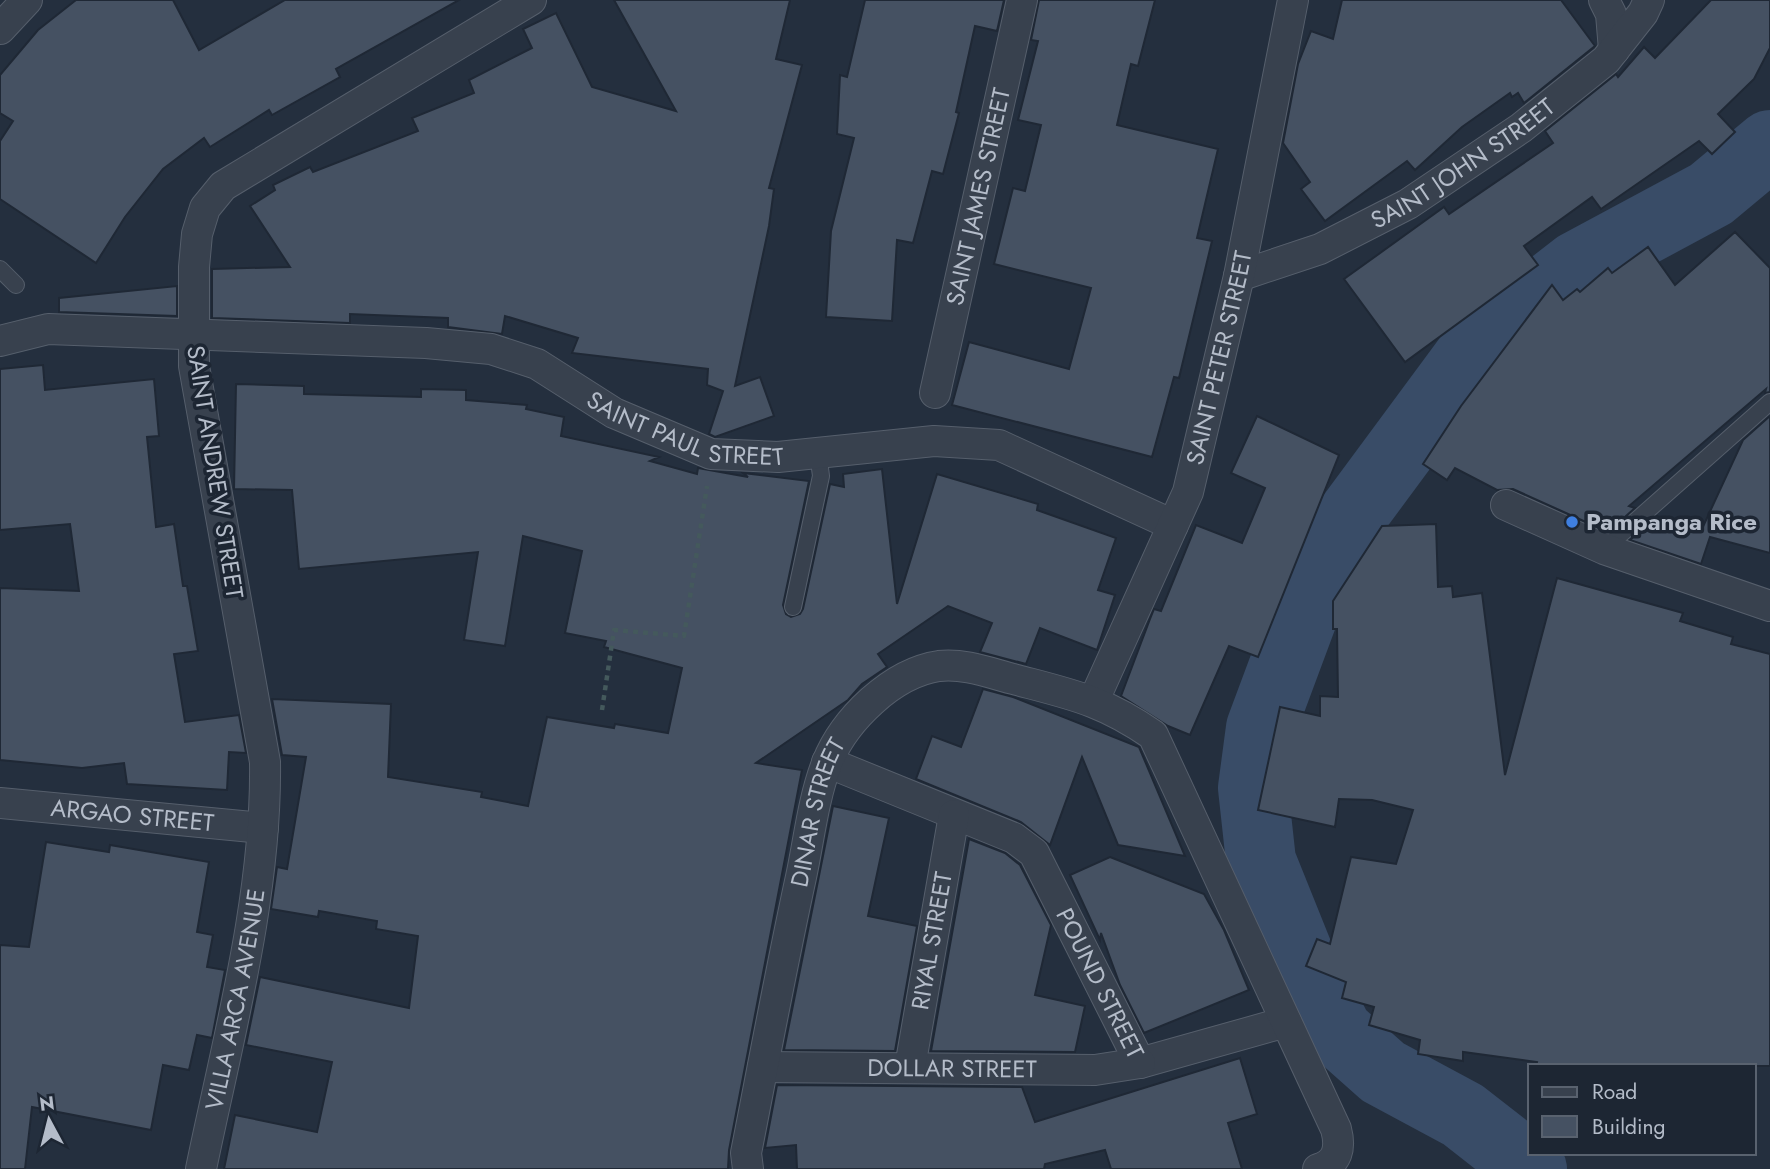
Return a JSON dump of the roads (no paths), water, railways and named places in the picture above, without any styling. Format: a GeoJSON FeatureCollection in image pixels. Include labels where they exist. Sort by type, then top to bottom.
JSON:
{"type":"FeatureCollection","features":[{"type":"Feature","properties":{"kind":"street"},"geometry":{"type":"LineString","coordinates":[[0,29],[27,0]]}},
{"type":"Feature","properties":{"kind":"street","name":"SAINT ANDREW STREET"},"geometry":{"type":"LineString","coordinates":[[263,828],[265,762],[198,398],[192,336],[197,234],[205,208],[223,187],[531,0]]}},
{"type":"Feature","properties":{"kind":"street","name":"SAINT JAMES STREET"},"geometry":{"type":"LineString","coordinates":[[935,393],[1022,0]]}},
{"type":"Feature","properties":{"kind":"street","name":"SAINT PETER STREET"},"geometry":{"type":"LineString","coordinates":[[1094,700],[1188,492],[1239,275],[1293,0]]}},
{"type":"Feature","properties":{"kind":"street"},"geometry":{"type":"LineString","coordinates":[[1604,0],[1611,13],[1615,50]]}},
{"type":"Feature","properties":{"kind":"street","name":"SAINT JOHN STREET"},"geometry":{"type":"LineString","coordinates":[[1239,275],[1321,249],[1408,204],[1521,128],[1606,60],[1643,13],[1649,0]]}},
{"type":"Feature","properties":{"kind":"street","name":"SAINT PAUL STREET"},"geometry":{"type":"LineString","coordinates":[[0,341],[48,329],[426,343],[491,349],[537,364],[614,413],[711,454],[778,457],[934,441],[999,445],[1173,525]]}},
{"type":"Feature","properties":{"kind":"street"},"geometry":{"type":"LineString","coordinates":[[1506,505],[1604,550],[1770,606]]}},
{"type":"Feature","properties":{"kind":"street","name":"DINAR STREET"},"geometry":{"type":"LineString","coordinates":[[748,1169],[746,1153],[779,982],[827,762],[851,722],[880,694],[916,673],[939,666],[964,666],[1094,700]]}},
{"type":"Feature","properties":{"kind":"street"},"geometry":{"type":"LineString","coordinates":[[1094,700],[1122,713],[1153,736],[1340,1143],[1337,1156],[1327,1166],[1318,1169]]}},
{"type":"Feature","properties":{"kind":"street","name":"POUND STREET"},"geometry":{"type":"LineString","coordinates":[[827,762],[1014,838],[1034,853],[1140,1063],[1286,1022]]}},
{"type":"Feature","properties":{"kind":"street","name":"ARGAO STREET"},"geometry":{"type":"LineString","coordinates":[[0,803],[263,828]]}},
{"type":"Feature","properties":{"kind":"street","name":"RIYAL STREET"},"geometry":{"type":"LineString","coordinates":[[910,1067],[954,815]]}},
{"type":"Feature","properties":{"kind":"street","name":"VILLA ARCA AVENUE"},"geometry":{"type":"LineString","coordinates":[[201,1169],[245,953],[263,828]]}},
{"type":"Feature","properties":{"kind":"street","name":"DOLLAR STREET"},"geometry":{"type":"LineString","coordinates":[[763,1067],[1095,1070],[1140,1063]]}},
{"type":"Feature","properties":{"kind":"lane"},"geometry":{"type":"LineString","coordinates":[[0,269],[16,285]]}},
{"type":"Feature","properties":{"kind":"lane"},"geometry":{"type":"LineString","coordinates":[[1604,550],[1770,401]]}},
{"type":"Feature","properties":{"kind":"lane"},"geometry":{"type":"LineString","coordinates":[[793,607],[821,476],[818,453]]}},
{"type":"Feature","properties":{"kind":"waterway"},"geometry":{"type":"LineString","coordinates":[[1532,1169],[1463,1115],[1383,1072],[1338,1032],[1298,953],[1261,861],[1253,788],[1261,728],[1312,591],[1345,525],[1481,341],[1577,266],[1711,194],[1770,145]]}},
{"type":"Feature","properties":{"kind":"place","name":"Pampanga Rice"},"geometry":{"type":"Point","coordinates":[1572,522]}}]}
